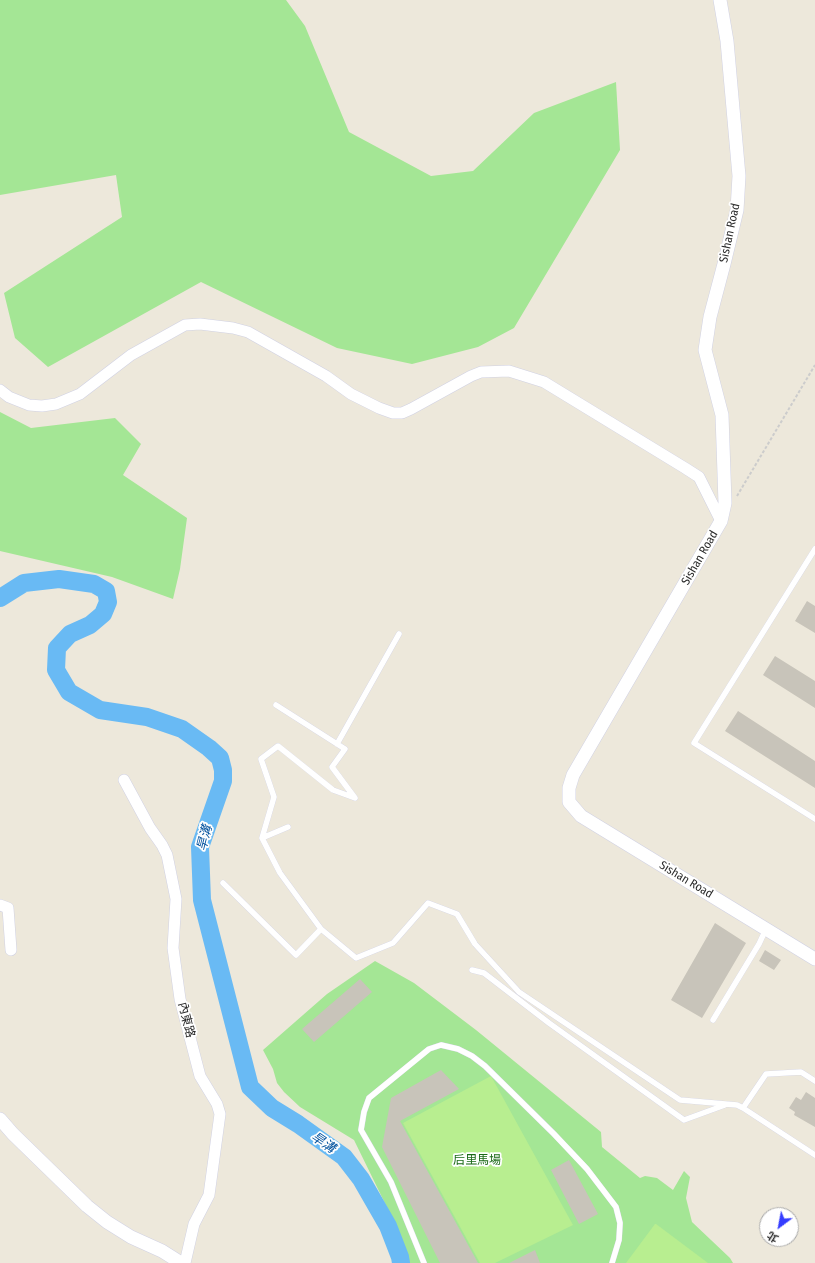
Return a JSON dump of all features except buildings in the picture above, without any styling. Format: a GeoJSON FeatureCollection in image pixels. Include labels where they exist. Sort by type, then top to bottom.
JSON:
{"type":"FeatureCollection","features":[{"type":"Feature","properties":{"kind":"street","name":"Sishan Road"},"geometry":{"type":"LineString","coordinates":[[720,0],[727,41],[739,176],[737,210],[710,317],[705,350],[722,415],[725,503],[721,521],[573,775],[569,788],[569,802],[581,816],[815,958]]}},
{"type":"Feature","properties":{"kind":"street"},"geometry":{"type":"LineString","coordinates":[[0,390],[17,401],[30,405],[42,406],[56,404],[80,394],[131,355],[185,325],[200,324],[233,328],[248,332],[326,376],[351,394],[379,408],[393,412],[402,413],[411,409],[470,376],[481,372],[509,371],[544,382],[699,477],[721,521]]}},
{"type":"Feature","properties":{"kind":"street","name":"內東路"},"geometry":{"type":"LineString","coordinates":[[124,780],[150,828],[162,845],[166,855],[176,900],[173,948],[180,999],[200,1076],[217,1104],[220,1114],[209,1195],[194,1224],[185,1263]]}},
{"type":"Feature","properties":{"kind":"street"},"geometry":{"type":"LineString","coordinates":[[0,906],[8,908],[11,950]]}},
{"type":"Feature","properties":{"kind":"street"},"geometry":{"type":"LineString","coordinates":[[0,1119],[13,1134],[87,1206],[107,1222],[131,1237],[162,1251],[182,1263]]}},
{"type":"Feature","properties":{"kind":"lane"},"geometry":{"type":"LineString","coordinates":[[815,549],[694,743],[815,819]]}},
{"type":"Feature","properties":{"kind":"lane"},"geometry":{"type":"LineString","coordinates":[[337,744],[399,634]]}},
{"type":"Feature","properties":{"kind":"lane"},"geometry":{"type":"LineString","coordinates":[[276,705],[345,749],[332,767],[355,798],[333,790],[278,746],[261,759],[274,797],[262,838],[280,873],[321,929],[356,958],[393,943],[428,903],[457,914],[475,944],[519,992],[680,1100],[744,1108],[815,1155]]}},
{"type":"Feature","properties":{"kind":"lane"},"geometry":{"type":"LineString","coordinates":[[262,838],[288,827]]}},
{"type":"Feature","properties":{"kind":"lane"},"geometry":{"type":"LineString","coordinates":[[223,883],[296,954],[321,929]]}},
{"type":"Feature","properties":{"kind":"lane"},"geometry":{"type":"LineString","coordinates":[[713,1020],[759,944],[766,929]]}},
{"type":"Feature","properties":{"kind":"lane"},"geometry":{"type":"LineString","coordinates":[[472,970],[484,972],[549,1023],[684,1120],[728,1105]]}},
{"type":"Feature","properties":{"kind":"lane"},"geometry":{"type":"LineString","coordinates":[[424,1263],[391,1182],[362,1130],[364,1112],[368,1098],[429,1049],[441,1045],[458,1049],[472,1056],[485,1066],[587,1169],[616,1207],[620,1223],[618,1240],[612,1263]]}},
{"type":"Feature","properties":{"kind":"lane"},"geometry":{"type":"LineString","coordinates":[[744,1108],[766,1074],[801,1072],[815,1081]]}},
{"type":"Feature","properties":{"kind":"path"},"geometry":{"type":"LineString","coordinates":[[734,500],[815,365]]}},
{"type":"Feature","properties":{"kind":"green space"},"geometry":{"type":"Polygon","coordinates":[[[0,0],[286,0],[305,26],[349,132],[431,176],[473,171],[534,113],[616,82],[620,150],[514,328],[478,347],[412,364],[337,348],[201,282],[48,367],[15,338],[4,293],[122,217],[116,175],[0,195],[0,0]]]}},
{"type":"Feature","properties":{"kind":"green space"},"geometry":{"type":"Polygon","coordinates":[[[0,412],[31,428],[115,418],[141,444],[123,475],[187,518],[180,569],[173,599],[112,577],[0,551],[0,412]]]}},
{"type":"Feature","properties":{"kind":"green space","name":"后里馬場"},"geometry":{"type":"Polygon","coordinates":[[[375,961],[414,983],[476,1030],[601,1132],[602,1147],[640,1178],[645,1176],[657,1178],[673,1190],[684,1171],[690,1177],[686,1198],[692,1222],[730,1258],[733,1263],[408,1263],[399,1232],[354,1140],[300,1107],[284,1092],[277,1083],[273,1069],[263,1050],[327,994],[375,961]]]}},
{"type":"Feature","properties":{"kind":"green space"},"geometry":{"type":"Polygon","coordinates":[[[491,1076],[573,1225],[495,1263],[480,1263],[403,1123],[491,1076]]]}},
{"type":"Feature","properties":{"kind":"green space"},"geometry":{"type":"Polygon","coordinates":[[[656,1224],[708,1263],[626,1263],[656,1224]]]}},
{"type":"Feature","properties":{"kind":"waterway","name":"旱溝"},"geometry":{"type":"LineString","coordinates":[[0,598],[24,583],[59,579],[94,584],[106,591],[108,602],[103,614],[90,625],[70,634],[57,648],[56,670],[69,692],[100,710],[147,717],[182,729],[209,748],[220,758],[223,770],[223,781],[200,847],[202,900],[250,1087],[272,1108],[298,1124],[344,1157],[361,1179],[388,1226],[401,1263]]}}]}
